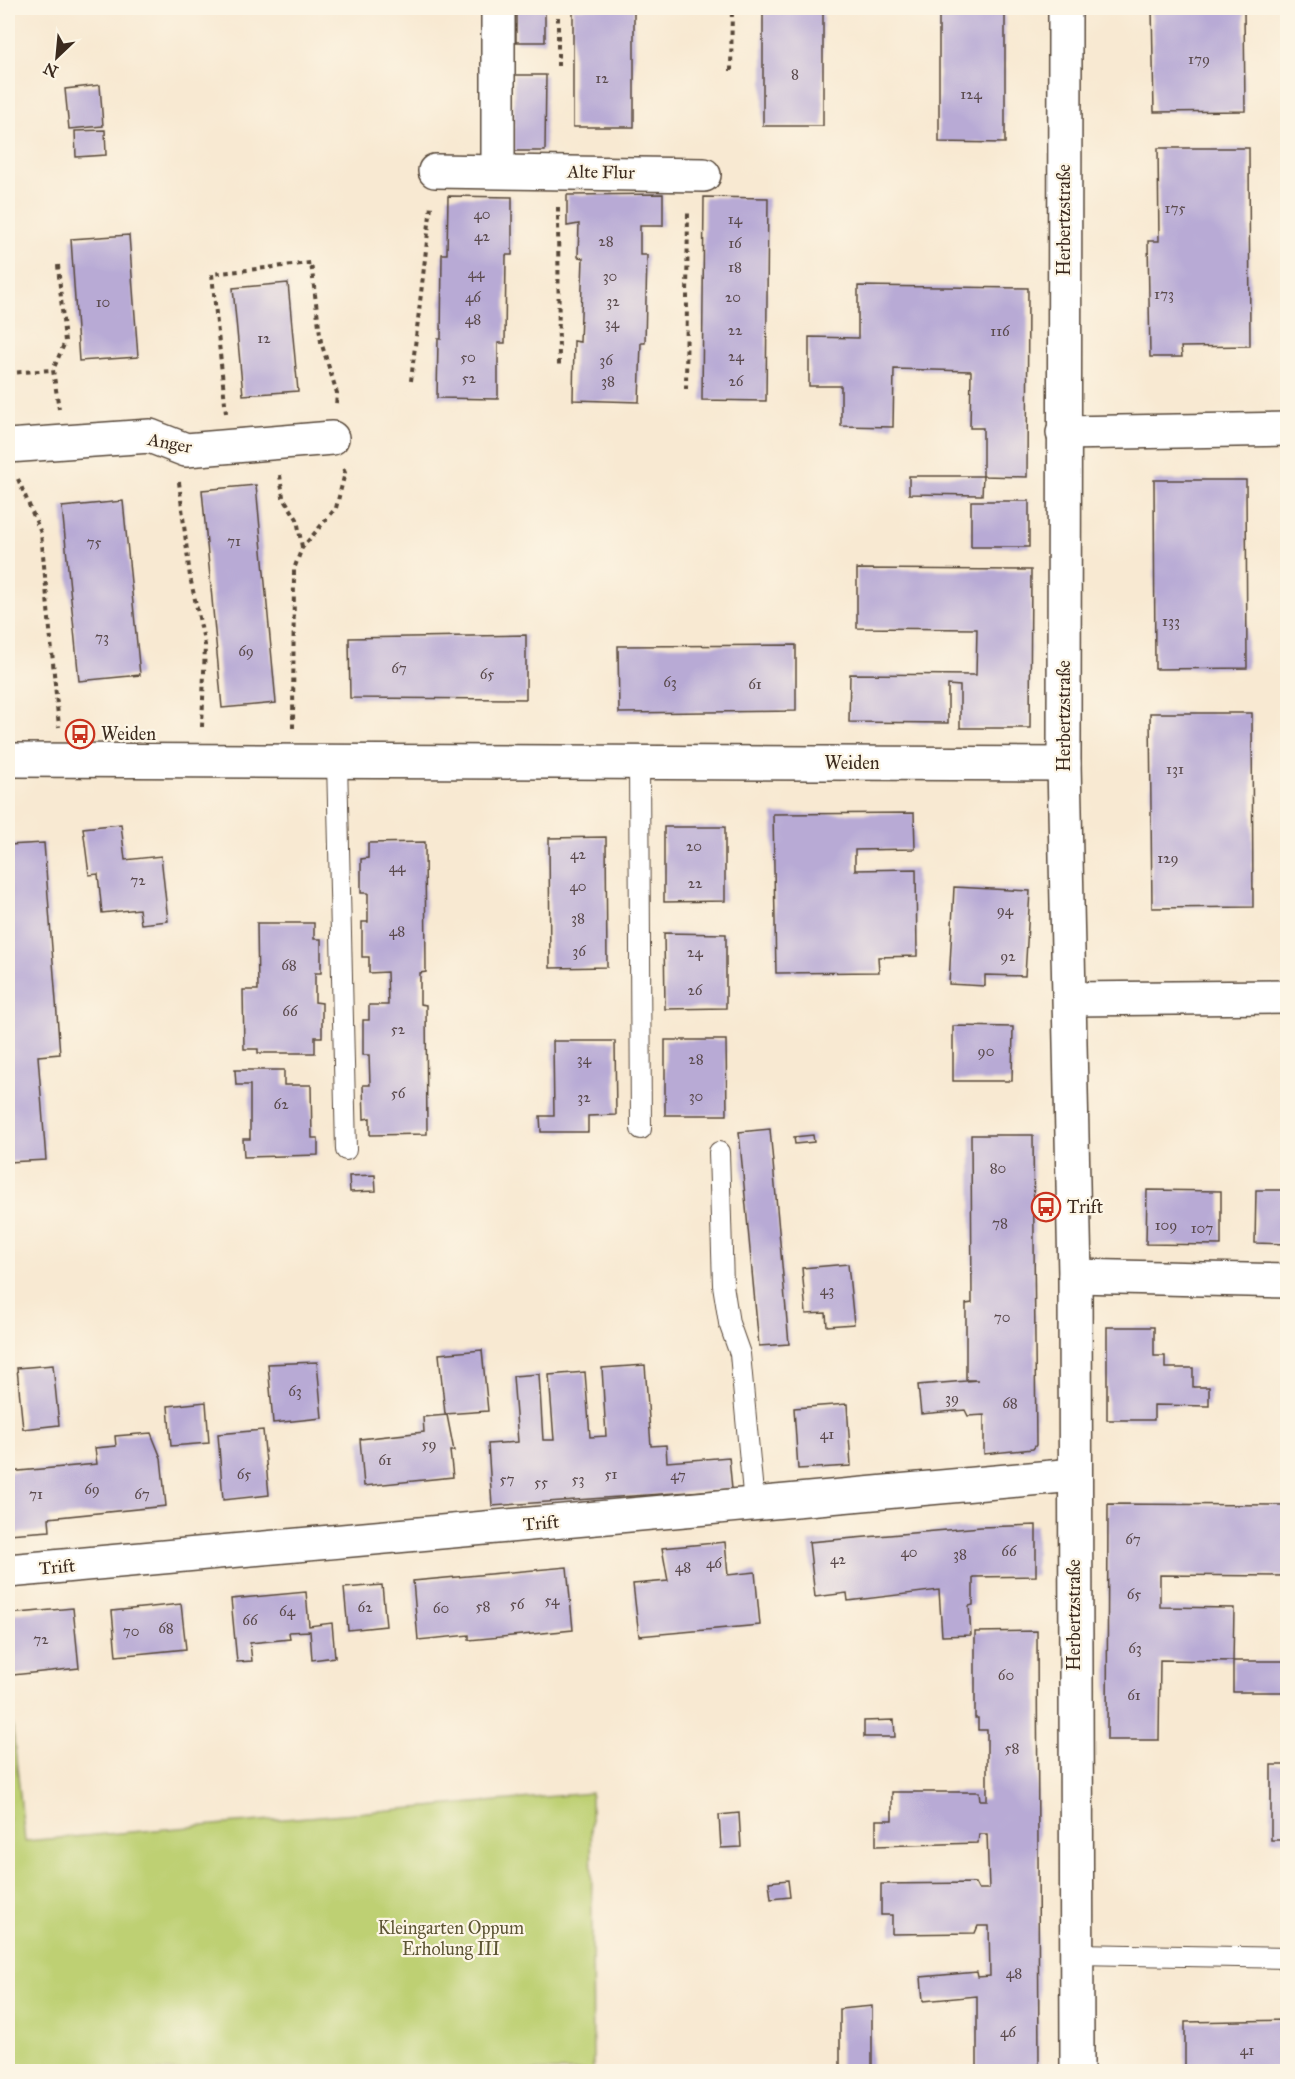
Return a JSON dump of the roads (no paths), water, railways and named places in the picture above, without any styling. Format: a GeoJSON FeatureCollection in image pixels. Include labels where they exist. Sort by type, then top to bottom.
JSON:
{"type":"FeatureCollection","features":[{"type":"Feature","properties":{"kind":"street"},"geometry":{"type":"LineString","coordinates":[[498,8],[498,170]]}},
{"type":"Feature","properties":{"kind":"street","name":"Herbertzstraße"},"geometry":{"type":"LineString","coordinates":[[1065,8],[1064,764],[1075,1276],[1077,2072]]}},
{"type":"Feature","properties":{"kind":"street","name":"Alte Flur"},"geometry":{"type":"LineString","coordinates":[[435,171],[696,174]]}},
{"type":"Feature","properties":{"kind":"street"},"geometry":{"type":"LineString","coordinates":[[1063,433],[1287,429]]}},
{"type":"Feature","properties":{"kind":"street","name":"Anger"},"geometry":{"type":"LineString","coordinates":[[11,458],[64,443],[150,436],[186,450],[332,438]]}},
{"type":"Feature","properties":{"kind":"street","name":"Weiden"},"geometry":{"type":"LineString","coordinates":[[8,760],[1064,764]]}},
{"type":"Feature","properties":{"kind":"street"},"geometry":{"type":"LineString","coordinates":[[1070,999],[1287,997]]}},
{"type":"Feature","properties":{"kind":"street"},"geometry":{"type":"LineString","coordinates":[[1075,1276],[1287,1281]]}},
{"type":"Feature","properties":{"kind":"street","name":"Trift"},"geometry":{"type":"LineString","coordinates":[[8,1572],[1074,1475]]}},
{"type":"Feature","properties":{"kind":"lane"},"geometry":{"type":"LineString","coordinates":[[337,761],[346,1150]]}},
{"type":"Feature","properties":{"kind":"lane"},"geometry":{"type":"LineString","coordinates":[[639,762],[641,1129]]}},
{"type":"Feature","properties":{"kind":"lane"},"geometry":{"type":"LineString","coordinates":[[719,1152],[723,1285],[729,1323],[740,1354],[754,1504]]}},
{"type":"Feature","properties":{"kind":"lane"},"geometry":{"type":"LineString","coordinates":[[1076,1954],[1287,1958]]}},
{"type":"Feature","properties":{"kind":"place","name":"Weiden"},"geometry":{"type":"Point","coordinates":[80,734]}},
{"type":"Feature","properties":{"kind":"place","name":"Trift"},"geometry":{"type":"Point","coordinates":[1046,1207]}},
{"type":"Feature","properties":{"kind":"park label","name":"Kleingarten Oppum Erholung III"},"geometry":{"type":"Point","coordinates":[451,1938]}}]}
